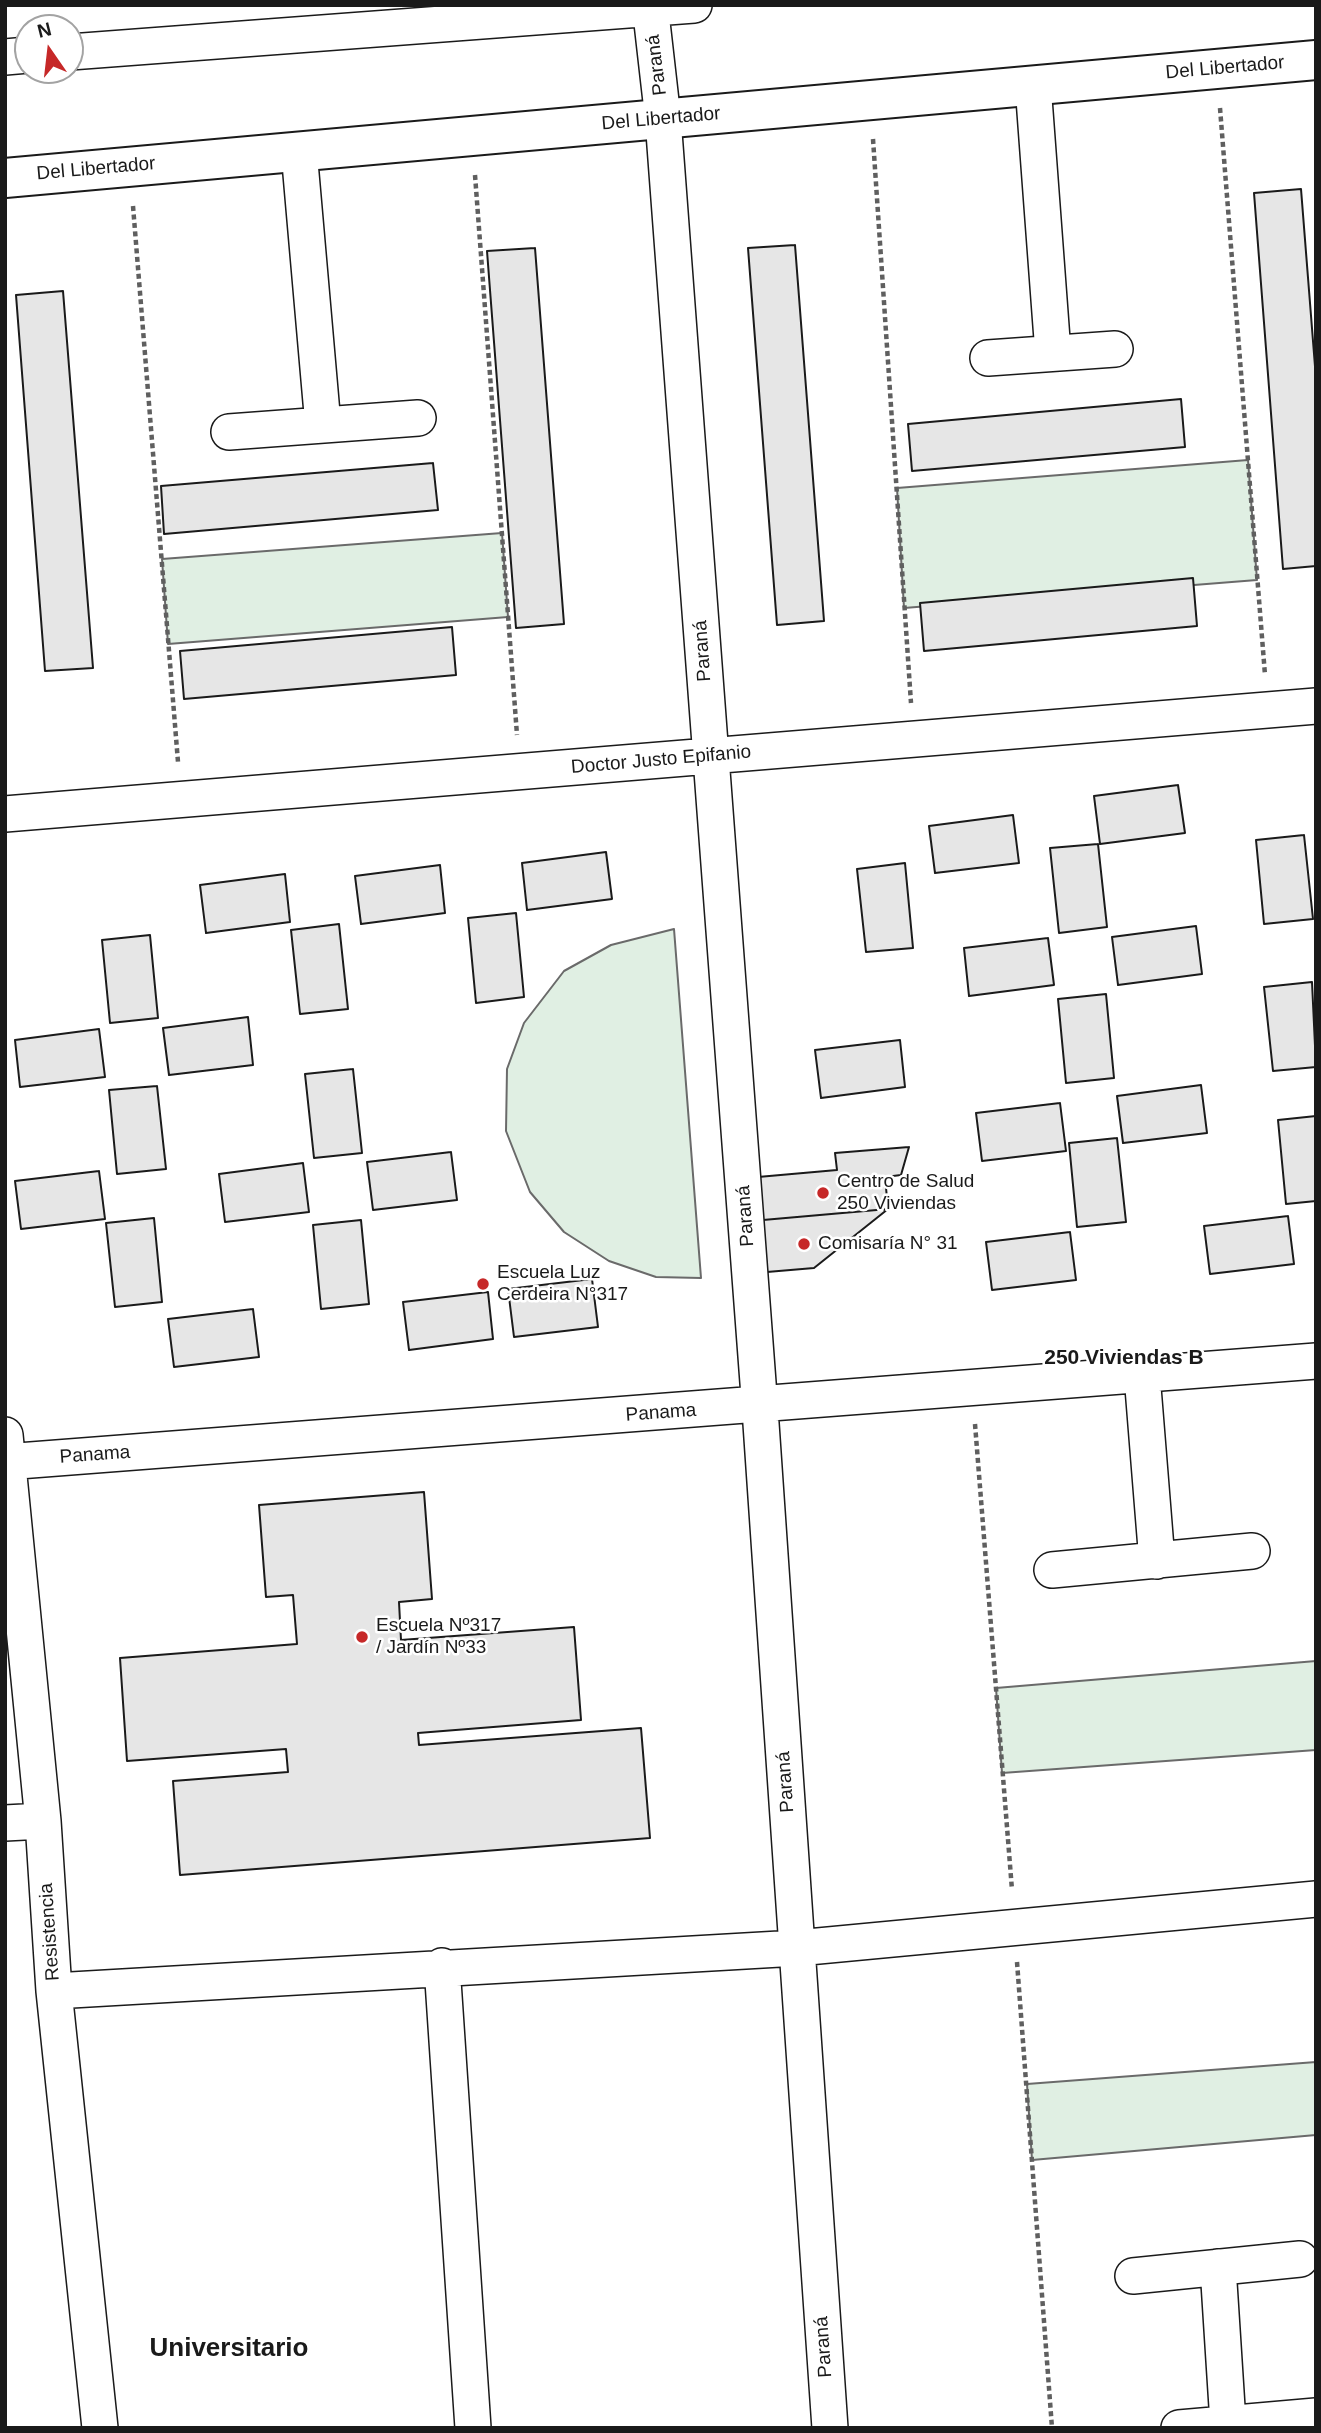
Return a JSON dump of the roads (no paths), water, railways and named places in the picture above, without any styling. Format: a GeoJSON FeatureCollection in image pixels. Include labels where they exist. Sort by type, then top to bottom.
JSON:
{"type":"FeatureCollection","features":[{"type":"Feature","properties":{"kind":"street"},"geometry":{"type":"LineString","coordinates":[[84,51],[694,5]]}},
{"type":"Feature","properties":{"kind":"street","name":"Paraná"},"geometry":{"type":"LineString","coordinates":[[650,7],[663,119],[760,1406],[830,2428]]}},
{"type":"Feature","properties":{"kind":"street","name":"Del Libertador"},"geometry":{"type":"LineString","coordinates":[[5,178],[1316,60]]}},
{"type":"Feature","properties":{"kind":"street"},"geometry":{"type":"LineString","coordinates":[[1033,85],[1053,353]]}},
{"type":"Feature","properties":{"kind":"street"},"geometry":{"type":"LineString","coordinates":[[299,151],[323,425]]}},
{"type":"Feature","properties":{"kind":"street"},"geometry":{"type":"LineString","coordinates":[[988,358],[1115,349]]}},
{"type":"Feature","properties":{"kind":"street"},"geometry":{"type":"LineString","coordinates":[[229,432],[418,418]]}},
{"type":"Feature","properties":{"kind":"street","name":"Doctor Justo Epifanio"},"geometry":{"type":"LineString","coordinates":[[5,814],[1316,706]]}},
{"type":"Feature","properties":{"kind":"street","name":"Panama"},"geometry":{"type":"LineString","coordinates":[[6,1453],[760,1406],[1316,1361]]}},
{"type":"Feature","properties":{"kind":"street"},"geometry":{"type":"LineString","coordinates":[[1142,1375],[1157,1560]]}},
{"type":"Feature","properties":{"kind":"street","name":"Resistencia"},"geometry":{"type":"LineString","coordinates":[[6,1453],[43,1821],[54,1991],[100,2428]]}},
{"type":"Feature","properties":{"kind":"street"},"geometry":{"type":"LineString","coordinates":[[1052,1570],[1252,1551]]}},
{"type":"Feature","properties":{"kind":"street"},"geometry":{"type":"LineString","coordinates":[[5,1824],[43,1821]]}},
{"type":"Feature","properties":{"kind":"street"},"geometry":{"type":"LineString","coordinates":[[54,1991],[442,1966],[797,1948],[1316,1899]]}},
{"type":"Feature","properties":{"kind":"street"},"geometry":{"type":"LineString","coordinates":[[442,1966],[473,2428]]}},
{"type":"Feature","properties":{"kind":"street"},"geometry":{"type":"LineString","coordinates":[[1133,2276],[1300,2259]]}},
{"type":"Feature","properties":{"kind":"street"},"geometry":{"type":"LineString","coordinates":[[1218,2267],[1228,2423]]}},
{"type":"Feature","properties":{"kind":"street"},"geometry":{"type":"LineString","coordinates":[[1179,2428],[1316,2416]]}},
{"type":"Feature","properties":{"kind":"place","name":"Centro de Salud 250 Viviendas"},"geometry":{"type":"Point","coordinates":[823,1193]}},
{"type":"Feature","properties":{"kind":"place","name":"Comisaría N° 31"},"geometry":{"type":"Point","coordinates":[804,1244]}},
{"type":"Feature","properties":{"kind":"place","name":"Escuela Luz Cerdeira N°317"},"geometry":{"type":"Point","coordinates":[483,1284]}},
{"type":"Feature","properties":{"kind":"place","name":"Escuela Nº317 / Jardín Nº33"},"geometry":{"type":"Point","coordinates":[362,1637]}},
{"type":"Feature","properties":{"kind":"district","name":"250 Viviendas B"},"geometry":{"type":"Point","coordinates":[1124,1358]}},
{"type":"Feature","properties":{"kind":"district","name":"Universitario"},"geometry":{"type":"Point","coordinates":[229,2349]}}]}
